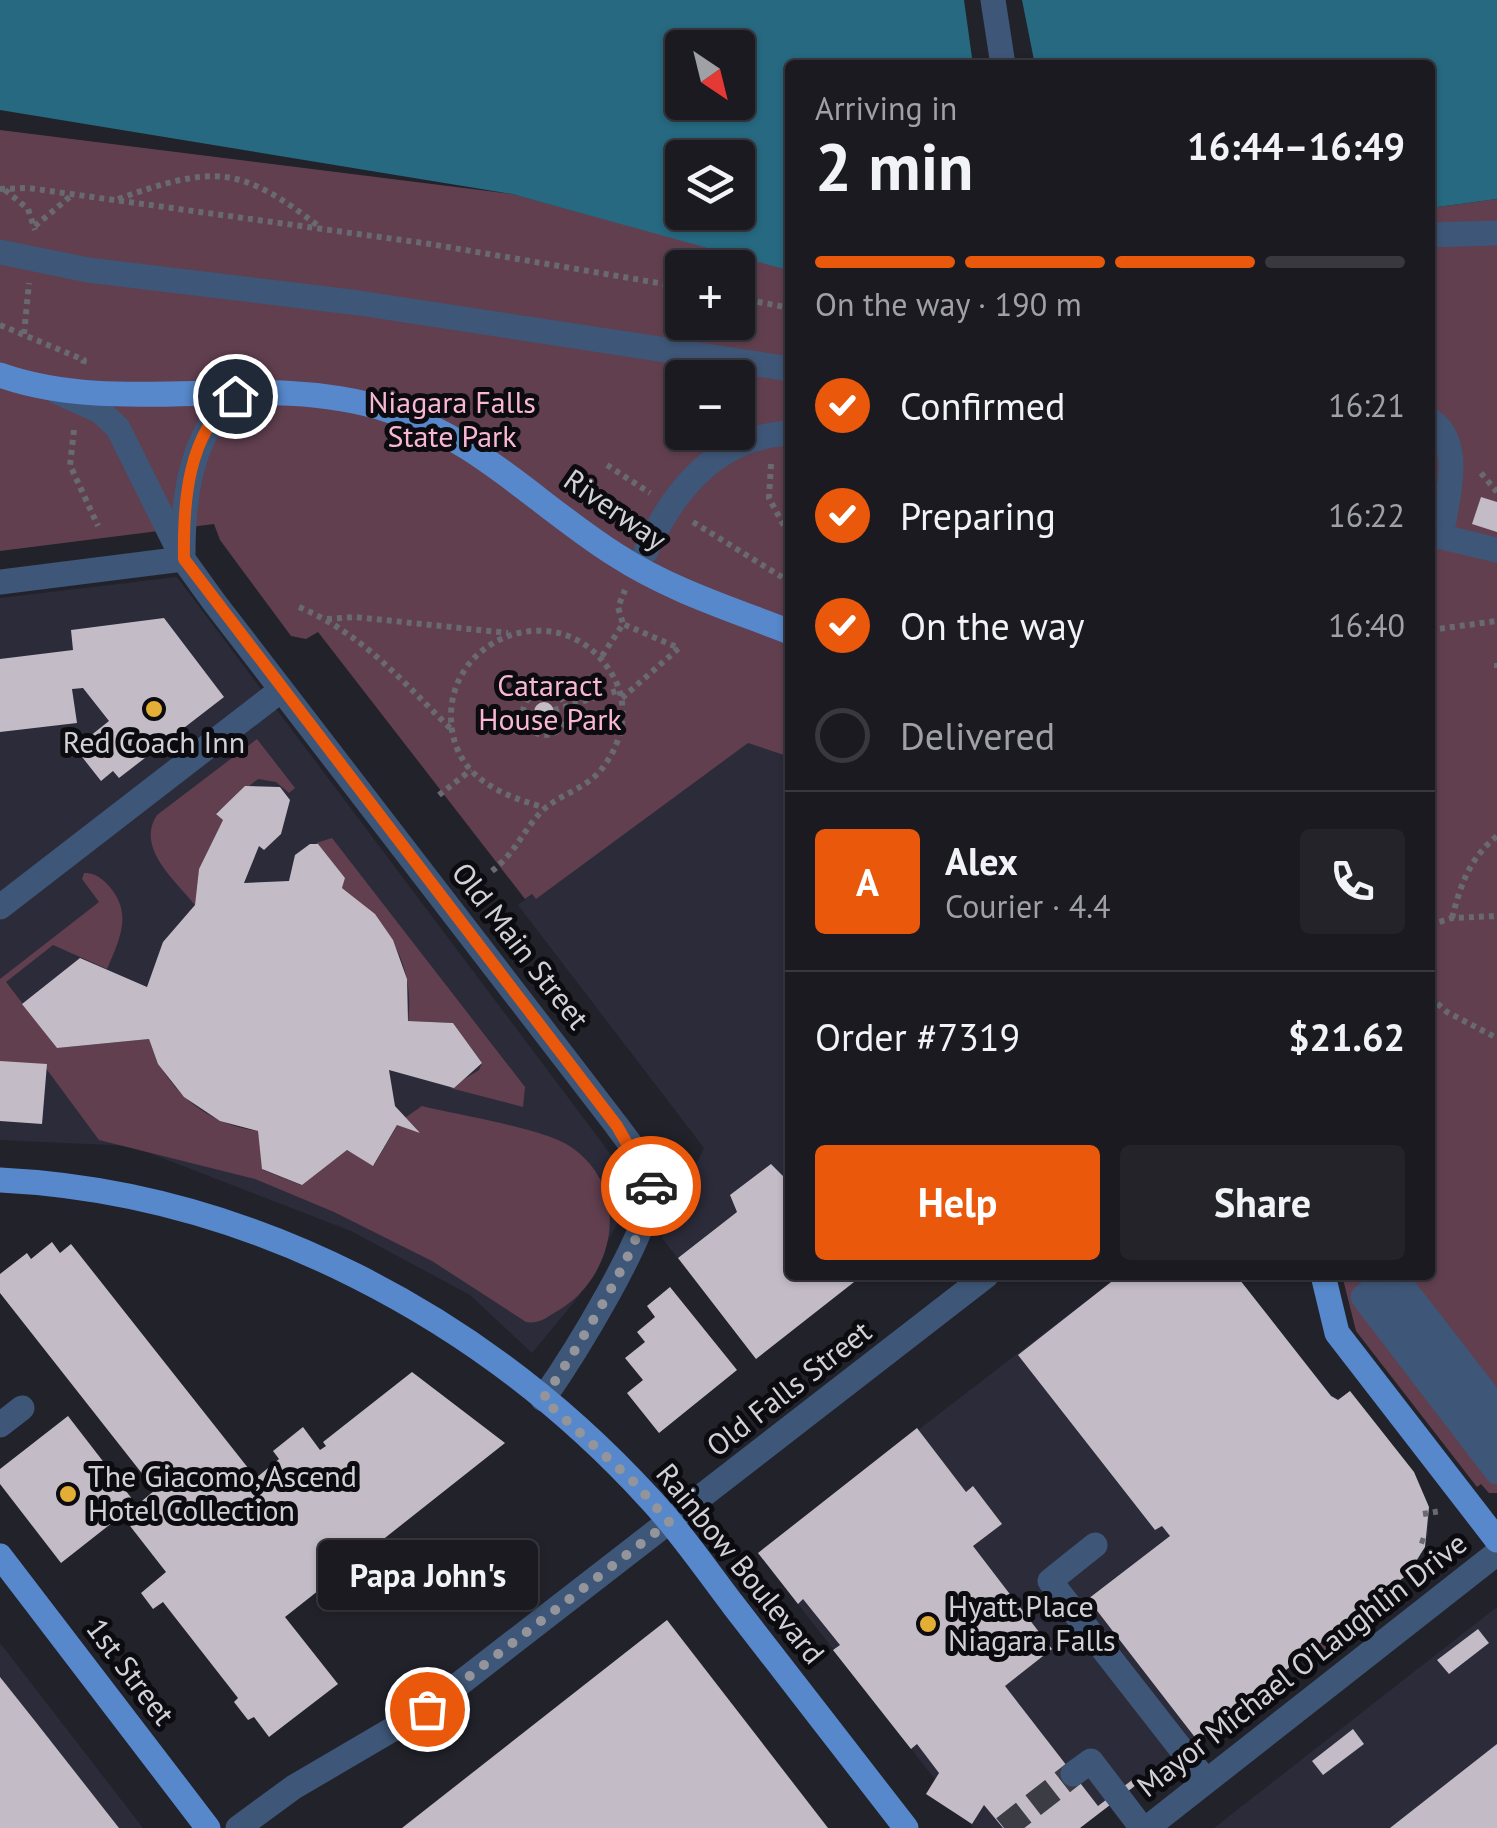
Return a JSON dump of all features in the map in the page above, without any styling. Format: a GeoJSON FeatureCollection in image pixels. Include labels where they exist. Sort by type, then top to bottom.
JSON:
{"type":"FeatureCollection","features":[{"type":"Feature","properties":{"kind":"main road","name":"Riverway"},"geometry":{"type":"LineString","coordinates":[[0,375],[44,388],[96,392],[243,390],[336,397],[432,427],[494,462],[636,568],[785,630]]}},
{"type":"Feature","properties":{"kind":"main road","name":"Rainbow Boulevard"},"geometry":{"type":"LineString","coordinates":[[0,1180],[66,1185],[152,1200],[300,1250],[371,1284],[450,1330],[543,1399],[636,1484],[906,1828]]}},
{"type":"Feature","properties":{"kind":"main road"},"geometry":{"type":"LineString","coordinates":[[1324,1280],[1337,1334],[1497,1540]]}},
{"type":"Feature","properties":{"kind":"main road","name":"1st Street"},"geometry":{"type":"LineString","coordinates":[[0,1556],[208,1828]]}},
{"type":"Feature","properties":{"kind":"street"},"geometry":{"type":"LineString","coordinates":[[993,0],[1002,60]]}},
{"type":"Feature","properties":{"kind":"street"},"geometry":{"type":"LineString","coordinates":[[1435,235],[1497,233]]}},
{"type":"Feature","properties":{"kind":"street"},"geometry":{"type":"LineString","coordinates":[[0,252],[88,270],[359,303],[785,368]]}},
{"type":"Feature","properties":{"kind":"street","name":"Old Main Street"},"geometry":{"type":"LineString","coordinates":[[44,388],[89,405],[118,428],[184,559],[617,1126],[647,1172],[651,1183],[646,1208],[616,1279],[543,1399]]}},
{"type":"Feature","properties":{"kind":"street"},"geometry":{"type":"LineString","coordinates":[[0,582],[184,559],[183,523],[195,456],[220,409],[243,390]]}},
{"type":"Feature","properties":{"kind":"street"},"geometry":{"type":"LineString","coordinates":[[1435,424],[1452,456],[1436,535],[1497,550]]}},
{"type":"Feature","properties":{"kind":"street"},"geometry":{"type":"LineString","coordinates":[[646,551],[666,507],[686,482],[718,456],[748,441],[784,433]]}},
{"type":"Feature","properties":{"kind":"street"},"geometry":{"type":"LineString","coordinates":[[0,907],[281,690]]}},
{"type":"Feature","properties":{"kind":"street","name":"Old Falls Street"},"geometry":{"type":"LineString","coordinates":[[238,1828],[294,1786],[427,1709],[980,1280]]}},
{"type":"Feature","properties":{"kind":"street"},"geometry":{"type":"LineString","coordinates":[[1398,1280],[1497,1408]]}},
{"type":"Feature","properties":{"kind":"street"},"geometry":{"type":"LineString","coordinates":[[1497,1442],[1376,1286],[1363,1296],[1497,1472]]}},
{"type":"Feature","properties":{"kind":"street"},"geometry":{"type":"LineString","coordinates":[[0,1424],[22,1408]]}},
{"type":"Feature","properties":{"kind":"street"},"geometry":{"type":"LineString","coordinates":[[1095,1546],[1050,1581],[1206,1781]]}},
{"type":"Feature","properties":{"kind":"street","name":"Mayor Michael O'Laughlin Drive"},"geometry":{"type":"LineString","coordinates":[[1144,1828],[1497,1553]]}},
{"type":"Feature","properties":{"kind":"street"},"geometry":{"type":"LineString","coordinates":[[1082,1767],[1144,1828]]}},
{"type":"Feature","properties":{"kind":"path"},"geometry":{"type":"LineString","coordinates":[[114,200],[177,178],[229,176],[282,198],[322,229]]}},
{"type":"Feature","properties":{"kind":"path"},"geometry":{"type":"LineString","coordinates":[[0,189],[114,200],[322,229],[588,268],[665,284]]}},
{"type":"Feature","properties":{"kind":"path"},"geometry":{"type":"LineString","coordinates":[[35,226],[72,195]]}},
{"type":"Feature","properties":{"kind":"path"},"geometry":{"type":"LineString","coordinates":[[24,334],[29,276]]}},
{"type":"Feature","properties":{"kind":"path"},"geometry":{"type":"LineString","coordinates":[[755,301],[785,307]]}},
{"type":"Feature","properties":{"kind":"path"},"geometry":{"type":"LineString","coordinates":[[0,325],[84,360],[83,371]]}},
{"type":"Feature","properties":{"kind":"path"},"geometry":{"type":"LineString","coordinates":[[76,419],[70,464],[98,526]]}},
{"type":"Feature","properties":{"kind":"path"},"geometry":{"type":"LineString","coordinates":[[784,433],[769,472],[768,498],[785,528]]}},
{"type":"Feature","properties":{"kind":"path"},"geometry":{"type":"LineString","coordinates":[[607,465],[666,507],[785,579]]}},
{"type":"Feature","properties":{"kind":"path"},"geometry":{"type":"LineString","coordinates":[[602,656],[623,624],[618,607],[628,585]]}},
{"type":"Feature","properties":{"kind":"path"},"geometry":{"type":"LineString","coordinates":[[299,608],[327,618],[403,677],[452,730],[470,770],[494,790],[546,808]]}},
{"type":"Feature","properties":{"kind":"path"},"geometry":{"type":"LineString","coordinates":[[327,618],[355,616],[509,633],[558,630],[602,656],[621,694],[622,720],[604,767],[576,792],[546,808],[514,854],[492,871]]}},
{"type":"Feature","properties":{"kind":"path"},"geometry":{"type":"LineString","coordinates":[[1435,629],[1497,621]]}},
{"type":"Feature","properties":{"kind":"path"},"geometry":{"type":"LineString","coordinates":[[554,710],[621,694],[679,648],[623,624]]}},
{"type":"Feature","properties":{"kind":"path"},"geometry":{"type":"LineString","coordinates":[[452,730],[462,678],[479,655],[509,633]]}},
{"type":"Feature","properties":{"kind":"path"},"geometry":{"type":"LineString","coordinates":[[1497,663],[1497,671]]}},
{"type":"Feature","properties":{"kind":"path"},"geometry":{"type":"LineString","coordinates":[[547,690],[562,698],[565,706],[567,715],[560,730],[542,735],[526,727],[522,710],[530,696],[547,690]]}},
{"type":"Feature","properties":{"kind":"path"},"geometry":{"type":"LineString","coordinates":[[440,796],[470,770]]}},
{"type":"Feature","properties":{"kind":"path"},"geometry":{"type":"LineString","coordinates":[[1452,918],[1462,881],[1478,852],[1497,836]]}},
{"type":"Feature","properties":{"kind":"path"},"geometry":{"type":"LineString","coordinates":[[1435,923],[1452,918],[1497,916]]}},
{"type":"Feature","properties":{"kind":"path"},"geometry":{"type":"LineString","coordinates":[[1435,1001],[1447,1012],[1497,1038]]}},
{"type":"Feature","properties":{"kind":"path"},"geometry":{"type":"LineString","coordinates":[[1423,1514],[1442,1510]]}},
{"type":"Feature","properties":{"kind":"path"},"geometry":{"type":"LineString","coordinates":[[1406,1566],[1413,1572]]}},
{"type":"Feature","properties":{"kind":"shaded area"},"geometry":{"type":"Polygon","coordinates":[[[177,577],[636,1188],[579,1296],[532,1353],[470,1295],[351,1231],[131,1146],[0,1140],[0,598],[177,577]]]}},
{"type":"Feature","properties":{"kind":"shaded area"},"geometry":{"type":"Polygon","coordinates":[[[734,738],[785,755],[785,1280],[857,1280],[756,1359],[662,1238],[704,1148],[518,905],[734,738]]]}},
{"type":"Feature","properties":{"kind":"shaded area"},"geometry":{"type":"Polygon","coordinates":[[[1113,1280],[1240,1280],[1331,1395],[1339,1399],[1350,1391],[1414,1472],[1429,1507],[1428,1535],[1416,1564],[1400,1581],[1080,1828],[973,1828],[758,1553],[1113,1280]]]}},
{"type":"Feature","properties":{"kind":"shaded area"},"geometry":{"type":"Polygon","coordinates":[[[1497,1607],[1497,1828],[1214,1828],[1497,1607]]]}},
{"type":"Feature","properties":{"kind":"shaded area"},"geometry":{"type":"Polygon","coordinates":[[[0,1643],[143,1828],[0,1828],[0,1643]]]}},
{"type":"Feature","properties":{"kind":"green space","name":"Niagara Falls State Park"},"geometry":{"type":"Polygon","coordinates":[[[0,130],[512,194],[722,250],[665,250],[665,340],[755,340],[755,259],[785,267],[785,755],[748,743],[536,899],[532,894],[525,899],[318,632],[306,639],[291,636],[220,540],[214,524],[0,551],[0,130]]]}},
{"type":"Feature","properties":{"kind":"green space"},"geometry":{"type":"Polygon","coordinates":[[[1497,199],[1497,1493],[1489,1493],[1481,1484],[1477,1487],[1356,1331],[1343,1280],[1435,1280],[1435,207],[1497,199]]]}},
{"type":"Feature","properties":{"kind":"green space"},"geometry":{"type":"Polygon","coordinates":[[[257,739],[295,788],[289,793],[276,782],[258,779],[216,813],[223,820],[199,869],[195,905],[154,852],[152,827],[157,815],[257,739]]]}},
{"type":"Feature","properties":{"kind":"green space"},"geometry":{"type":"Polygon","coordinates":[[[332,838],[525,1087],[523,1107],[450,1088],[479,1070],[482,1063],[453,1023],[408,1021],[409,1000],[402,962],[372,914],[342,888],[345,878],[316,843],[332,838]]]}},
{"type":"Feature","properties":{"kind":"green space"},"geometry":{"type":"Polygon","coordinates":[[[84,873],[105,882],[120,903],[120,935],[107,969],[53,945],[6,982],[57,1048],[149,1039],[165,1074],[190,1102],[221,1121],[258,1131],[263,1170],[301,1185],[347,1150],[374,1165],[398,1124],[422,1133],[399,1122],[422,1106],[558,1140],[591,1165],[603,1186],[609,1209],[609,1233],[592,1279],[575,1298],[551,1315],[526,1322],[432,1261],[334,1212],[255,1179],[99,1140],[45,1067],[0,1063],[0,979],[99,902],[82,879],[84,873]]]}},
{"type":"Feature","properties":{"kind":"green space"},"geometry":{"type":"Polygon","coordinates":[[[1400,1581],[1405,1587],[1316,1657],[1311,1651],[1400,1581]]]}},
{"type":"Feature","properties":{"kind":"water"},"geometry":{"type":"Polygon","coordinates":[[[0,0],[1497,0],[1497,199],[1435,207],[1435,60],[785,60],[785,269],[755,261],[755,250],[715,250],[512,194],[0,110],[0,0]]]}},
{"type":"Feature","properties":{"kind":"pier"},"geometry":{"type":"Polygon","coordinates":[[[964,0],[1022,0],[1034,60],[972,60],[964,0]]]}},
{"type":"Feature","properties":{"kind":"building"},"geometry":{"type":"Polygon","coordinates":[[[1481,497],[1497,502],[1497,532],[1472,524],[1481,497]]]}},
{"type":"Feature","properties":{"kind":"building","name":"Red Coach Inn"},"geometry":{"type":"Polygon","coordinates":[[[164,618],[224,697],[119,778],[113,771],[101,781],[75,748],[109,721],[83,688],[72,689],[77,723],[0,732],[0,659],[73,650],[71,630],[164,618]]]}},
{"type":"Feature","properties":{"kind":"building"},"geometry":{"type":"Polygon","coordinates":[[[544,702],[554,712],[544,722],[534,712],[544,702]]]}},
{"type":"Feature","properties":{"kind":"building"},"geometry":{"type":"Polygon","coordinates":[[[245,786],[280,787],[290,800],[281,834],[264,850],[259,846],[244,883],[289,881],[295,855],[310,844],[318,844],[345,878],[342,888],[375,914],[393,940],[407,979],[408,1021],[453,1023],[482,1063],[454,1088],[389,1070],[395,1106],[420,1133],[397,1125],[373,1166],[347,1150],[302,1185],[262,1169],[258,1131],[220,1121],[184,1097],[158,1064],[149,1039],[57,1048],[22,1004],[80,958],[147,987],[163,942],[195,905],[199,869],[223,820],[216,814],[245,786]]]}},
{"type":"Feature","properties":{"kind":"building"},"geometry":{"type":"Polygon","coordinates":[[[0,1061],[47,1064],[42,1124],[0,1121],[0,1061]]]}},
{"type":"Feature","properties":{"kind":"building"},"geometry":{"type":"Polygon","coordinates":[[[771,1164],[785,1174],[785,1280],[857,1280],[756,1359],[678,1258],[737,1212],[730,1195],[771,1164]]]}},
{"type":"Feature","properties":{"kind":"building"},"geometry":{"type":"Polygon","coordinates":[[[52,1242],[60,1253],[71,1244],[256,1478],[279,1459],[273,1451],[303,1427],[320,1450],[326,1446],[323,1442],[412,1372],[505,1443],[285,1617],[338,1684],[269,1737],[254,1717],[248,1720],[234,1702],[238,1698],[163,1602],[153,1609],[141,1593],[166,1572],[123,1517],[155,1490],[0,1293],[0,1274],[27,1253],[31,1259],[52,1242]]]}},
{"type":"Feature","properties":{"kind":"building"},"geometry":{"type":"Polygon","coordinates":[[[1114,1280],[1240,1280],[1331,1396],[1338,1400],[1350,1391],[1414,1472],[1429,1507],[1425,1547],[1408,1574],[1197,1740],[1088,1599],[1170,1536],[1162,1526],[1155,1530],[1018,1355],[1114,1280]]]}},
{"type":"Feature","properties":{"kind":"building"},"geometry":{"type":"Polygon","coordinates":[[[670,1287],[737,1370],[659,1433],[627,1393],[643,1380],[625,1358],[645,1342],[637,1332],[655,1317],[647,1306],[670,1287]]]}},
{"type":"Feature","properties":{"kind":"building","name":"The Giacomo, Ascend Hotel Collection"},"geometry":{"type":"Polygon","coordinates":[[[68,1416],[136,1504],[61,1563],[0,1484],[0,1469],[68,1416]]]}},
{"type":"Feature","properties":{"kind":"building","name":"Hyatt Place Niagara Falls"},"geometry":{"type":"Polygon","coordinates":[[[917,1428],[966,1492],[973,1486],[1002,1524],[973,1546],[1052,1649],[1005,1686],[1098,1806],[1136,1777],[1140,1782],[1080,1828],[1003,1828],[984,1805],[972,1824],[926,1794],[939,1773],[917,1744],[911,1749],[833,1650],[840,1645],[803,1599],[798,1604],[758,1553],[917,1428]]]}},
{"type":"Feature","properties":{"kind":"building"},"geometry":{"type":"Polygon","coordinates":[[[667,1620],[828,1828],[402,1828],[667,1620]]]}},
{"type":"Feature","properties":{"kind":"building"},"geometry":{"type":"Polygon","coordinates":[[[1478,1629],[1489,1643],[1449,1674],[1437,1660],[1478,1629]]]}},
{"type":"Feature","properties":{"kind":"building"},"geometry":{"type":"Polygon","coordinates":[[[0,1677],[35,1721],[119,1828],[0,1828],[0,1677]]]}},
{"type":"Feature","properties":{"kind":"building"},"geometry":{"type":"Polygon","coordinates":[[[1353,1729],[1364,1744],[1323,1775],[1312,1761],[1353,1729]]]}},
{"type":"Feature","properties":{"kind":"building"},"geometry":{"type":"Polygon","coordinates":[[[1497,1744],[1497,1828],[1390,1828],[1497,1744]]]}},
{"type":"Feature","properties":{"kind":"tunnel"},"geometry":{"type":"LineString","coordinates":[[1004,1828],[1073,1774]]}},
{"type":"Feature","properties":{"kind":"way so far"},"geometry":{"type":"LineString","coordinates":[[427,1709],[669,1522],[636,1484],[543,1399],[616,1279],[646,1208],[651,1186]]}},
{"type":"Feature","properties":{"kind":"place","name":"Red Coach Inn"},"geometry":{"type":"Point","coordinates":[154,709]}},
{"type":"Feature","properties":{"kind":"place","name":"The Giacomo, Ascend Hotel Collection"},"geometry":{"type":"Point","coordinates":[68,1494]}},
{"type":"Feature","properties":{"kind":"place","name":"Hyatt Place Niagara Falls"},"geometry":{"type":"Point","coordinates":[928,1624]}},
{"type":"Feature","properties":{"kind":"place","name":"Papa John's"},"geometry":{"type":"Point","coordinates":[427,1709]}},
{"type":"Feature","properties":{"kind":"route"},"geometry":{"type":"LineString","coordinates":[[235,396],[215,416],[195,456],[183,523],[184,559],[617,1126],[647,1172],[651,1186]]}},
{"type":"Feature","properties":{"kind":"park label","name":"Cataract House Park"},"geometry":{"type":"Point","coordinates":[550,703]}}]}
